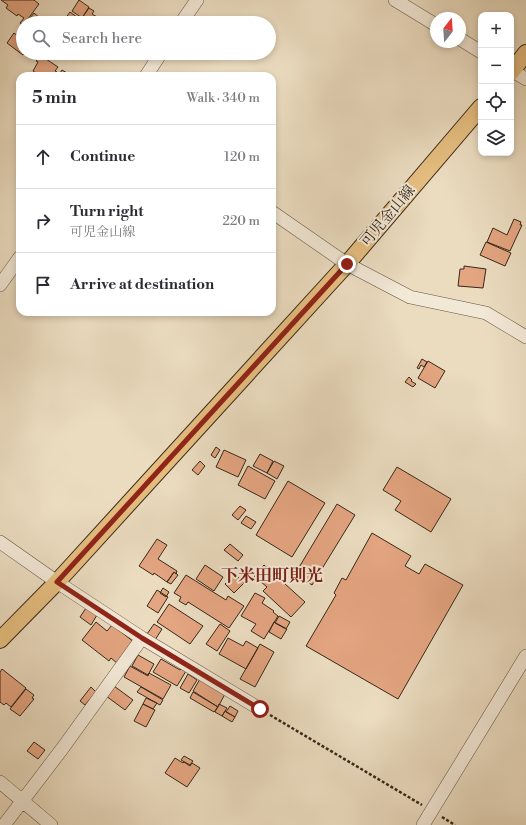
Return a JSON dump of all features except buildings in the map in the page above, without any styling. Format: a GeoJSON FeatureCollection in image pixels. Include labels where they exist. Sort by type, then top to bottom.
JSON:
{"type":"FeatureCollection","features":[{"type":"Feature","properties":{"kind":"main road"},"geometry":{"type":"LineString","coordinates":[[514,67],[526,53]]}},
{"type":"Feature","properties":{"kind":"main road","name":"可児金山線"},"geometry":{"type":"LineString","coordinates":[[0,640],[57,582],[347,264],[478,111]]}},
{"type":"Feature","properties":{"kind":"street"},"geometry":{"type":"LineString","coordinates":[[186,16],[197,0]]}},
{"type":"Feature","properties":{"kind":"street"},"geometry":{"type":"LineString","coordinates":[[395,0],[430,21]]}},
{"type":"Feature","properties":{"kind":"street"},"geometry":{"type":"LineString","coordinates":[[466,43],[478,50]]}},
{"type":"Feature","properties":{"kind":"street"},"geometry":{"type":"LineString","coordinates":[[149,72],[156,60]]}},
{"type":"Feature","properties":{"kind":"street"},"geometry":{"type":"LineString","coordinates":[[514,73],[526,79]]}},
{"type":"Feature","properties":{"kind":"street"},"geometry":{"type":"LineString","coordinates":[[276,215],[347,264],[410,297],[486,313],[526,337]]}},
{"type":"Feature","properties":{"kind":"street"},"geometry":{"type":"LineString","coordinates":[[0,285],[16,263]]}},
{"type":"Feature","properties":{"kind":"street"},"geometry":{"type":"LineString","coordinates":[[0,542],[57,582],[142,638],[260,709]]}},
{"type":"Feature","properties":{"kind":"street"},"geometry":{"type":"LineString","coordinates":[[4,825],[62,749],[142,638]]}},
{"type":"Feature","properties":{"kind":"street"},"geometry":{"type":"LineString","coordinates":[[423,825],[526,656]]}},
{"type":"Feature","properties":{"kind":"street"},"geometry":{"type":"LineString","coordinates":[[0,782],[51,825]]}},
{"type":"Feature","properties":{"kind":"path"},"geometry":{"type":"LineString","coordinates":[[260,709],[455,825]]}},
{"type":"Feature","properties":{"kind":"district","name":"下米田町則光"},"geometry":{"type":"Point","coordinates":[272,576]}},
{"type":"Feature","properties":{"kind":"route"},"geometry":{"type":"LineString","coordinates":[[260,709],[142,638],[57,582],[347,264]]}}]}
